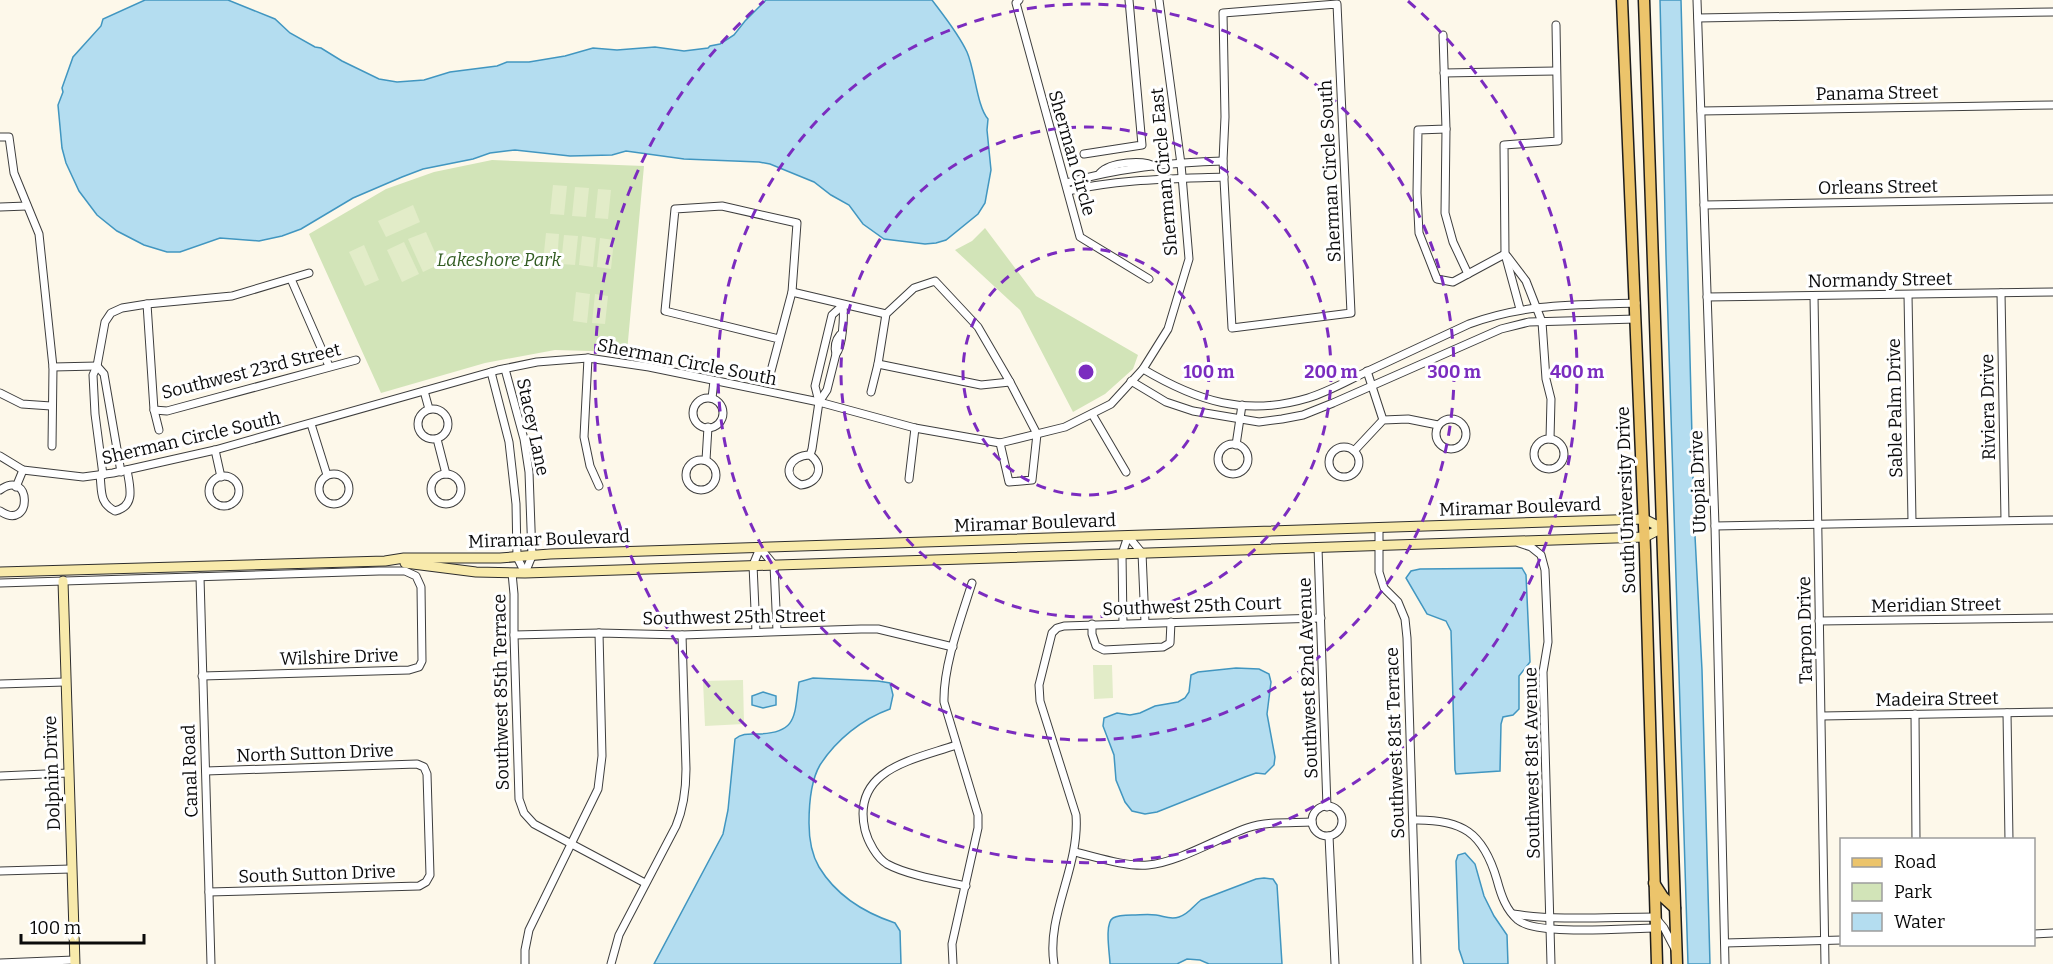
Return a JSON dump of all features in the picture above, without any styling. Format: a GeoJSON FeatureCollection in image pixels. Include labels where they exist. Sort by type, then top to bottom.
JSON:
{"type":"FeatureCollection","features":[{"type":"Feature","properties":{"kind":"main road","name":"South University Drive"},"geometry":{"type":"LineString","coordinates":[[1622,0],[1645,537],[1657,964]]}},
{"type":"Feature","properties":{"kind":"main road","name":"South University Drive"},"geometry":{"type":"LineString","coordinates":[[1644,0],[1677,964]]}},
{"type":"Feature","properties":{"kind":"main road"},"geometry":{"type":"LineString","coordinates":[[1654,883],[1663,897],[1675,908]]}},
{"type":"Feature","properties":{"kind":"street","name":"Sherman Circle"},"geometry":{"type":"LineString","coordinates":[[1019,0],[1016,3],[1080,237],[1149,279]]}},
{"type":"Feature","properties":{"kind":"street","name":"Sherman Circle"},"geometry":{"type":"LineString","coordinates":[[1084,154],[1142,145],[1129,0]]}},
{"type":"Feature","properties":{"kind":"street","name":"Sherman Circle East"},"geometry":{"type":"LineString","coordinates":[[1143,369],[1168,329],[1189,259],[1181,164],[1159,0]]}},
{"type":"Feature","properties":{"kind":"street","name":"Utopia Drive"},"geometry":{"type":"LineString","coordinates":[[1697,0],[1715,526],[1725,964]]}},
{"type":"Feature","properties":{"kind":"street","name":"Sherman Circle South"},"geometry":{"type":"LineString","coordinates":[[1337,3],[1351,313],[1232,328],[1223,161],[1225,117],[1223,13],[1337,3]]}},
{"type":"Feature","properties":{"kind":"street"},"geometry":{"type":"LineString","coordinates":[[1698,18],[2053,12]]}},
{"type":"Feature","properties":{"kind":"street"},"geometry":{"type":"LineString","coordinates":[[1520,309],[1505,254],[1504,145],[1558,141],[1556,25]]}},
{"type":"Feature","properties":{"kind":"street"},"geometry":{"type":"LineString","coordinates":[[1443,35],[1446,129],[1445,213],[1453,242],[1468,274]]}},
{"type":"Feature","properties":{"kind":"street"},"geometry":{"type":"LineString","coordinates":[[1444,73],[1556,71]]}},
{"type":"Feature","properties":{"kind":"street","name":"Panama Street"},"geometry":{"type":"LineString","coordinates":[[1701,111],[2053,105]]}},
{"type":"Feature","properties":{"kind":"street"},"geometry":{"type":"LineString","coordinates":[[1446,129],[1418,130],[1419,233],[1437,279],[1453,282],[1505,254]]}},
{"type":"Feature","properties":{"kind":"street"},"geometry":{"type":"LineString","coordinates":[[0,137],[9,137],[14,173],[39,234],[53,368],[52,446]]}},
{"type":"Feature","properties":{"kind":"street"},"geometry":{"type":"LineString","coordinates":[[1067,187],[1099,174],[1200,161],[1223,161]]}},
{"type":"Feature","properties":{"kind":"street"},"geometry":{"type":"LineString","coordinates":[[1099,174],[1105,168],[1114,165],[1146,162],[1156,167]]}},
{"type":"Feature","properties":{"kind":"street"},"geometry":{"type":"LineString","coordinates":[[1131,169],[1133,182]]}},
{"type":"Feature","properties":{"kind":"street"},"geometry":{"type":"LineString","coordinates":[[1067,187],[1224,177]]}},
{"type":"Feature","properties":{"kind":"street","name":"Orleans Street"},"geometry":{"type":"LineString","coordinates":[[1704,205],[2053,199]]}},
{"type":"Feature","properties":{"kind":"street"},"geometry":{"type":"LineString","coordinates":[[0,207],[27,206]]}},
{"type":"Feature","properties":{"kind":"street"},"geometry":{"type":"LineString","coordinates":[[771,371],[792,292],[797,222],[722,206],[675,209],[665,311],[779,339]]}},
{"type":"Feature","properties":{"kind":"street"},"geometry":{"type":"LineString","coordinates":[[1505,254],[1526,281],[1542,322],[1546,379],[1551,399],[1550,440]]}},
{"type":"Feature","properties":{"kind":"street"},"geometry":{"type":"LineString","coordinates":[[97,366],[104,375],[124,471],[130,487],[129,502],[124,509],[115,511],[107,507],[103,499],[93,375],[97,366],[105,322],[111,313],[122,308],[147,304],[232,296],[309,273]]}},
{"type":"Feature","properties":{"kind":"street"},"geometry":{"type":"LineString","coordinates":[[291,279],[329,366]]}},
{"type":"Feature","properties":{"kind":"street"},"geometry":{"type":"LineString","coordinates":[[871,392],[886,314],[914,288],[935,281],[978,327],[1010,382],[1036,434],[1032,480],[1010,482],[1000,443]]}},
{"type":"Feature","properties":{"kind":"street"},"geometry":{"type":"LineString","coordinates":[[792,292],[886,314]]}},
{"type":"Feature","properties":{"kind":"street","name":"Normandy Street"},"geometry":{"type":"LineString","coordinates":[[1707,297],[2053,292]]}},
{"type":"Feature","properties":{"kind":"street","name":"Riviera Drive"},"geometry":{"type":"LineString","coordinates":[[2001,293],[2005,520]]}},
{"type":"Feature","properties":{"kind":"street","name":"Sable Palm Drive"},"geometry":{"type":"LineString","coordinates":[[1908,295],[1912,521]]}},
{"type":"Feature","properties":{"kind":"street","name":"Tarpon Drive"},"geometry":{"type":"LineString","coordinates":[[1814,296],[1825,964]]}},
{"type":"Feature","properties":{"kind":"street"},"geometry":{"type":"LineString","coordinates":[[1143,369],[1197,397],[1226,404],[1274,405],[1308,398],[1469,324],[1496,314],[1537,306],[1636,303]]}},
{"type":"Feature","properties":{"kind":"street"},"geometry":{"type":"LineString","coordinates":[[147,304],[154,410],[159,430]]}},
{"type":"Feature","properties":{"kind":"street"},"geometry":{"type":"LineString","coordinates":[[819,402],[827,390],[839,349],[844,318],[843,305]]}},
{"type":"Feature","properties":{"kind":"street"},"geometry":{"type":"LineString","coordinates":[[810,455],[819,402],[815,386],[832,315],[843,305]]}},
{"type":"Feature","properties":{"kind":"street"},"geometry":{"type":"LineString","coordinates":[[1131,381],[1166,402],[1193,411],[1259,422],[1303,415],[1333,404],[1501,328],[1542,322],[1636,319]]}},
{"type":"Feature","properties":{"kind":"street"},"geometry":{"type":"LineString","coordinates":[[824,350],[836,354]]}},
{"type":"Feature","properties":{"kind":"street"},"geometry":{"type":"LineString","coordinates":[[588,358],[584,437],[590,466],[598,486]]}},
{"type":"Feature","properties":{"kind":"street","name":"Sherman Circle South"},"geometry":{"type":"LineString","coordinates":[[0,456],[23,470],[83,477],[101,475],[214,450],[491,372],[537,362],[588,358],[649,367],[819,402],[915,428],[1000,443],[1065,427],[1092,414],[1111,404],[1143,369]]}},
{"type":"Feature","properties":{"kind":"street","name":"Southwest 23rd Street"},"geometry":{"type":"LineString","coordinates":[[154,410],[167,411],[356,360]]}},
{"type":"Feature","properties":{"kind":"street"},"geometry":{"type":"LineString","coordinates":[[878,364],[981,385],[1010,382]]}},
{"type":"Feature","properties":{"kind":"street"},"geometry":{"type":"LineString","coordinates":[[53,368],[97,366]]}},
{"type":"Feature","properties":{"kind":"street","name":"Stacey Lane"},"geometry":{"type":"LineString","coordinates":[[505,369],[524,439],[529,472],[532,556],[525,573]]}},
{"type":"Feature","properties":{"kind":"street"},"geometry":{"type":"LineString","coordinates":[[1367,371],[1383,420]]}},
{"type":"Feature","properties":{"kind":"street","name":"Stacey Lane"},"geometry":{"type":"LineString","coordinates":[[491,372],[509,442],[514,474],[517,556],[525,573]]}},
{"type":"Feature","properties":{"kind":"street"},"geometry":{"type":"LineString","coordinates":[[712,398],[714,381]]}},
{"type":"Feature","properties":{"kind":"street"},"geometry":{"type":"LineString","coordinates":[[424,391],[429,409]]}},
{"type":"Feature","properties":{"kind":"street"},"geometry":{"type":"LineString","coordinates":[[0,393],[22,404],[51,406]]}},
{"type":"Feature","properties":{"kind":"street"},"geometry":{"type":"LineString","coordinates":[[712,398],[720,404],[723,413],[719,422],[708,427],[697,423],[693,410],[698,401],[712,398]]}},
{"type":"Feature","properties":{"kind":"street"},"geometry":{"type":"LineString","coordinates":[[1236,445],[1242,405]]}},
{"type":"Feature","properties":{"kind":"street"},"geometry":{"type":"LineString","coordinates":[[429,409],[440,410],[444,413],[448,423],[446,433],[437,439],[427,438],[418,428],[418,418],[429,409]]}},
{"type":"Feature","properties":{"kind":"street"},"geometry":{"type":"LineString","coordinates":[[1092,414],[1126,472]]}},
{"type":"Feature","properties":{"kind":"street"},"geometry":{"type":"LineString","coordinates":[[1354,451],[1383,420],[1408,419],[1438,426]]}},
{"type":"Feature","properties":{"kind":"street"},"geometry":{"type":"LineString","coordinates":[[1446,420],[1459,421],[1466,433],[1463,441],[1460,445],[1451,448],[1443,446],[1439,443],[1436,434],[1438,426],[1446,420]]}},
{"type":"Feature","properties":{"kind":"street"},"geometry":{"type":"LineString","coordinates":[[312,424],[327,475]]}},
{"type":"Feature","properties":{"kind":"street"},"geometry":{"type":"LineString","coordinates":[[706,460],[708,427]]}},
{"type":"Feature","properties":{"kind":"street"},"geometry":{"type":"LineString","coordinates":[[909,479],[915,428]]}},
{"type":"Feature","properties":{"kind":"street"},"geometry":{"type":"LineString","coordinates":[[437,439],[446,474]]}},
{"type":"Feature","properties":{"kind":"street"},"geometry":{"type":"LineString","coordinates":[[1550,440],[1562,446],[1564,457],[1556,468],[1545,469],[1537,462],[1534,452],[1540,443],[1550,440]]}},
{"type":"Feature","properties":{"kind":"street"},"geometry":{"type":"LineString","coordinates":[[1236,445],[1247,454],[1247,463],[1245,468],[1238,473],[1228,473],[1219,463],[1220,453],[1227,446],[1236,445]]}},
{"type":"Feature","properties":{"kind":"street"},"geometry":{"type":"LineString","coordinates":[[1342,447],[1354,451],[1359,463],[1353,474],[1341,477],[1333,472],[1329,461],[1332,453],[1342,447]]}},
{"type":"Feature","properties":{"kind":"street"},"geometry":{"type":"LineString","coordinates":[[214,450],[221,477]]}},
{"type":"Feature","properties":{"kind":"street"},"geometry":{"type":"LineString","coordinates":[[810,455],[816,460],[818,474],[814,481],[801,485],[791,478],[790,466],[798,456],[810,455]]}},
{"type":"Feature","properties":{"kind":"street"},"geometry":{"type":"LineString","coordinates":[[696,460],[706,460],[716,470],[716,480],[705,489],[696,488],[687,478],[688,467],[696,460]]}},
{"type":"Feature","properties":{"kind":"street"},"geometry":{"type":"LineString","coordinates":[[16,487],[23,470]]}},
{"type":"Feature","properties":{"kind":"street"},"geometry":{"type":"LineString","coordinates":[[337,473],[348,482],[350,487],[347,497],[340,503],[325,501],[319,492],[320,482],[327,475],[337,473]]}},
{"type":"Feature","properties":{"kind":"street"},"geometry":{"type":"LineString","coordinates":[[446,474],[455,476],[461,485],[457,499],[448,504],[438,502],[431,490],[436,477],[446,474]]}},
{"type":"Feature","properties":{"kind":"street"},"geometry":{"type":"LineString","coordinates":[[221,477],[231,478],[240,489],[235,502],[226,507],[216,504],[209,491],[213,482],[221,477]]}},
{"type":"Feature","properties":{"kind":"street"},"geometry":{"type":"LineString","coordinates":[[0,490],[9,486],[16,487],[24,495],[25,500],[22,510],[14,515],[8,515],[0,510]]}},
{"type":"Feature","properties":{"kind":"street","name":"Miramar Boulevard"},"geometry":{"type":"LineString","coordinates":[[0,572],[1644,519],[1662,528]]}},
{"type":"Feature","properties":{"kind":"street"},"geometry":{"type":"LineString","coordinates":[[1715,526],[2053,520]]}},
{"type":"Feature","properties":{"kind":"street","name":"Southwest 81st Terrace"},"geometry":{"type":"LineString","coordinates":[[1379,528],[1378,572],[1384,588],[1398,602],[1405,619],[1418,964]]}},
{"type":"Feature","properties":{"kind":"street","name":"Miramar Boulevard"},"geometry":{"type":"LineString","coordinates":[[385,561],[476,572],[525,573],[1645,537],[1662,528]]}},
{"type":"Feature","properties":{"kind":"street"},"geometry":{"type":"LineString","coordinates":[[1128,536],[1142,553],[1145,623]]}},
{"type":"Feature","properties":{"kind":"street"},"geometry":{"type":"LineString","coordinates":[[1124,624],[1122,554],[1128,536]]}},
{"type":"Feature","properties":{"kind":"street","name":"Southwest 81st Avenue"},"geometry":{"type":"LineString","coordinates":[[1516,542],[1531,547],[1541,555],[1545,570],[1548,642],[1543,672],[1551,964]]}},
{"type":"Feature","properties":{"kind":"street"},"geometry":{"type":"LineString","coordinates":[[756,632],[753,565],[760,548],[774,565],[777,631]]}},
{"type":"Feature","properties":{"kind":"street","name":"Southwest 82nd Avenue"},"geometry":{"type":"LineString","coordinates":[[1318,548],[1327,807],[1336,810],[1342,818],[1338,832],[1329,836],[1335,964]]}},
{"type":"Feature","properties":{"kind":"street","name":"Wilshire Drive"},"geometry":{"type":"LineString","coordinates":[[200,577],[405,571],[416,576],[421,587],[422,661],[418,668],[202,676]]}},
{"type":"Feature","properties":{"kind":"street","name":"Southwest 85th Terrace"},"geometry":{"type":"LineString","coordinates":[[512,573],[519,799],[524,813],[534,824],[645,883]]}},
{"type":"Feature","properties":{"kind":"street"},"geometry":{"type":"LineString","coordinates":[[0,583],[200,577]]}},
{"type":"Feature","properties":{"kind":"street","name":"Canal Road"},"geometry":{"type":"LineString","coordinates":[[200,577],[211,964]]}},
{"type":"Feature","properties":{"kind":"street","name":"Dolphin Drive"},"geometry":{"type":"LineString","coordinates":[[63,581],[74,962]]}},
{"type":"Feature","properties":{"kind":"street"},"geometry":{"type":"LineString","coordinates":[[953,964],[952,944],[978,828],[978,815],[956,745],[943,692],[953,647],[972,583]]}},
{"type":"Feature","properties":{"kind":"street","name":"Southwest 25th Court"},"geometry":{"type":"LineString","coordinates":[[1075,852],[1076,815],[1040,701],[1039,685],[1052,633],[1064,626],[1092,624],[1321,618]]}},
{"type":"Feature","properties":{"kind":"street","name":"Meridian Street"},"geometry":{"type":"LineString","coordinates":[[1819,621],[2053,618]]}},
{"type":"Feature","properties":{"kind":"street"},"geometry":{"type":"LineString","coordinates":[[1092,624],[1096,646],[1104,650],[1163,647],[1170,643],[1171,621]]}},
{"type":"Feature","properties":{"kind":"street","name":"Southwest 25th Street"},"geometry":{"type":"LineString","coordinates":[[514,635],[598,633],[682,635],[878,629],[953,647]]}},
{"type":"Feature","properties":{"kind":"street"},"geometry":{"type":"LineString","coordinates":[[525,964],[529,930],[598,789],[601,772],[598,633]]}},
{"type":"Feature","properties":{"kind":"street"},"geometry":{"type":"LineString","coordinates":[[611,964],[619,935],[676,826],[682,810],[686,791],[682,635]]}},
{"type":"Feature","properties":{"kind":"street"},"geometry":{"type":"LineString","coordinates":[[0,684],[65,682]]}},
{"type":"Feature","properties":{"kind":"street","name":"Madeira Street"},"geometry":{"type":"LineString","coordinates":[[1822,716],[2053,712]]}},
{"type":"Feature","properties":{"kind":"street"},"geometry":{"type":"LineString","coordinates":[[2007,713],[2009,838]]}},
{"type":"Feature","properties":{"kind":"street"},"geometry":{"type":"LineString","coordinates":[[1915,714],[1916,838]]}},
{"type":"Feature","properties":{"kind":"street"},"geometry":{"type":"LineString","coordinates":[[956,745],[894,766],[879,776],[868,791],[863,805],[862,818],[866,834],[884,863],[897,869],[966,886]]}},
{"type":"Feature","properties":{"kind":"street","name":"North Sutton Drive"},"geometry":{"type":"LineString","coordinates":[[206,771],[417,764],[424,766],[427,774],[430,875],[426,882]]}},
{"type":"Feature","properties":{"kind":"street"},"geometry":{"type":"LineString","coordinates":[[0,776],[68,772]]}},
{"type":"Feature","properties":{"kind":"street"},"geometry":{"type":"LineString","coordinates":[[1327,807],[1315,813],[1312,822],[1315,831],[1329,836]]}},
{"type":"Feature","properties":{"kind":"street"},"geometry":{"type":"LineString","coordinates":[[1413,820],[1445,822],[1465,829],[1477,839],[1486,850],[1492,863],[1508,909],[1519,922],[1550,929],[1655,922]]}},
{"type":"Feature","properties":{"kind":"street"},"geometry":{"type":"LineString","coordinates":[[1054,964],[1052,948],[1054,931],[1075,852],[1137,866],[1149,865],[1164,862],[1263,824],[1312,822]]}},
{"type":"Feature","properties":{"kind":"street"},"geometry":{"type":"LineString","coordinates":[[0,871],[71,869]]}},
{"type":"Feature","properties":{"kind":"street","name":"South Sutton Drive"},"geometry":{"type":"LineString","coordinates":[[209,892],[420,886],[426,882]]}},
{"type":"Feature","properties":{"kind":"street"},"geometry":{"type":"LineString","coordinates":[[1513,914],[1550,919],[1582,917],[1655,922],[1664,928],[1676,951]]}},
{"type":"Feature","properties":{"kind":"street"},"geometry":{"type":"LineString","coordinates":[[2035,934],[2053,933]]}},
{"type":"Feature","properties":{"kind":"street"},"geometry":{"type":"LineString","coordinates":[[1725,943],[1840,940]]}},
{"type":"Feature","properties":{"kind":"street"},"geometry":{"type":"LineString","coordinates":[[0,963],[74,962]]}},
{"type":"Feature","properties":{"kind":"green space","name":"Lakeshore Park"},"geometry":{"type":"Polygon","coordinates":[[[492,160],[644,166],[627,352],[555,350],[485,363],[381,393],[309,234],[386,189],[434,172],[492,160]]]}},
{"type":"Feature","properties":{"kind":"green space"},"geometry":{"type":"Polygon","coordinates":[[[553,185],[567,186],[564,215],[550,214],[553,185]]]}},
{"type":"Feature","properties":{"kind":"green space"},"geometry":{"type":"Polygon","coordinates":[[[575,187],[589,188],[586,217],[572,216],[575,187]]]}},
{"type":"Feature","properties":{"kind":"green space"},"geometry":{"type":"Polygon","coordinates":[[[598,189],[611,190],[608,219],[595,218],[598,189]]]}},
{"type":"Feature","properties":{"kind":"green space"},"geometry":{"type":"Polygon","coordinates":[[[413,205],[420,222],[386,237],[378,221],[413,205]]]}},
{"type":"Feature","properties":{"kind":"green space"},"geometry":{"type":"Polygon","coordinates":[[[985,228],[1036,296],[1138,355],[1133,369],[1105,394],[1073,412],[1020,310],[955,250],[972,241],[985,228]]]}},
{"type":"Feature","properties":{"kind":"green space"},"geometry":{"type":"Polygon","coordinates":[[[426,232],[440,264],[423,272],[408,239],[426,232]]]}},
{"type":"Feature","properties":{"kind":"green space"},"geometry":{"type":"Polygon","coordinates":[[[546,233],[559,234],[557,263],[543,262],[546,233]]]}},
{"type":"Feature","properties":{"kind":"green space"},"geometry":{"type":"Polygon","coordinates":[[[564,235],[578,236],[575,265],[561,264],[564,235]]]}},
{"type":"Feature","properties":{"kind":"green space"},"geometry":{"type":"Polygon","coordinates":[[[582,236],[596,238],[593,267],[579,265],[582,236]]]}},
{"type":"Feature","properties":{"kind":"green space"},"geometry":{"type":"Polygon","coordinates":[[[600,238],[614,240],[611,269],[597,267],[600,238]]]}},
{"type":"Feature","properties":{"kind":"green space"},"geometry":{"type":"Polygon","coordinates":[[[404,242],[419,274],[402,282],[387,250],[404,242]]]}},
{"type":"Feature","properties":{"kind":"green space"},"geometry":{"type":"Polygon","coordinates":[[[364,245],[379,280],[365,286],[349,252],[364,245]]]}},
{"type":"Feature","properties":{"kind":"green space"},"geometry":{"type":"Polygon","coordinates":[[[576,292],[590,294],[587,323],[573,321],[576,292]]]}},
{"type":"Feature","properties":{"kind":"green space"},"geometry":{"type":"Polygon","coordinates":[[[595,294],[608,296],[605,324],[592,323],[595,294]]]}},
{"type":"Feature","properties":{"kind":"green space"},"geometry":{"type":"Polygon","coordinates":[[[1093,665],[1112,665],[1113,698],[1094,699],[1093,665]]]}},
{"type":"Feature","properties":{"kind":"green space"},"geometry":{"type":"Polygon","coordinates":[[[743,680],[744,724],[705,726],[703,681],[743,680]]]}},
{"type":"Feature","properties":{"kind":"water"},"geometry":{"type":"Polygon","coordinates":[[[145,0],[228,0],[275,19],[290,33],[379,79],[397,82],[424,80],[450,72],[497,66],[507,62],[529,62],[565,56],[593,48],[617,50],[655,47],[684,51],[708,48],[734,35],[766,0],[932,0],[967,52],[981,106],[988,119],[991,170],[985,203],[978,214],[946,240],[925,244],[884,239],[863,224],[849,205],[814,182],[770,164],[684,159],[626,151],[612,155],[570,156],[515,150],[490,153],[473,159],[423,169],[353,198],[301,229],[282,236],[259,241],[220,238],[180,252],[167,252],[144,245],[117,231],[97,215],[79,191],[62,148],[58,105],[73,57],[101,26],[103,19],[145,0]]]}},
{"type":"Feature","properties":{"kind":"water"},"geometry":{"type":"Polygon","coordinates":[[[1660,0],[1681,0],[1694,517],[1702,670],[1710,964],[1688,964],[1660,0]]]}},
{"type":"Feature","properties":{"kind":"water"},"geometry":{"type":"Polygon","coordinates":[[[1522,568],[1526,575],[1530,662],[1519,676],[1519,709],[1513,715],[1503,717],[1501,724],[1500,771],[1456,774],[1451,631],[1446,621],[1427,614],[1406,578],[1411,571],[1420,569],[1522,568]]]}},
{"type":"Feature","properties":{"kind":"water"},"geometry":{"type":"Polygon","coordinates":[[[1236,668],[1259,669],[1269,674],[1271,682],[1267,714],[1275,757],[1274,765],[1265,774],[1256,773],[1157,812],[1145,814],[1132,811],[1125,802],[1116,780],[1114,755],[1103,726],[1104,718],[1117,713],[1130,715],[1140,713],[1155,706],[1178,702],[1189,692],[1191,675],[1198,672],[1236,668]]]}},
{"type":"Feature","properties":{"kind":"water"},"geometry":{"type":"Polygon","coordinates":[[[813,678],[890,683],[893,695],[890,709],[850,731],[820,765],[811,794],[809,829],[811,846],[819,867],[834,886],[852,902],[895,923],[900,931],[901,964],[654,964],[723,834],[728,810],[735,739],[746,734],[771,733],[788,726],[795,712],[799,682],[813,678]]]}},
{"type":"Feature","properties":{"kind":"water"},"geometry":{"type":"Polygon","coordinates":[[[763,692],[776,696],[776,705],[763,708],[752,705],[752,696],[763,692]]]}},
{"type":"Feature","properties":{"kind":"water"},"geometry":{"type":"Polygon","coordinates":[[[1465,853],[1475,864],[1484,896],[1507,935],[1508,964],[1464,964],[1459,949],[1456,861],[1458,855],[1465,853]]]}},
{"type":"Feature","properties":{"kind":"water"},"geometry":{"type":"Polygon","coordinates":[[[1264,878],[1273,879],[1277,885],[1282,964],[1209,964],[1200,960],[1187,959],[1177,964],[1110,964],[1108,932],[1110,921],[1113,918],[1122,915],[1156,915],[1176,918],[1188,912],[1201,900],[1264,878]]]}}]}
